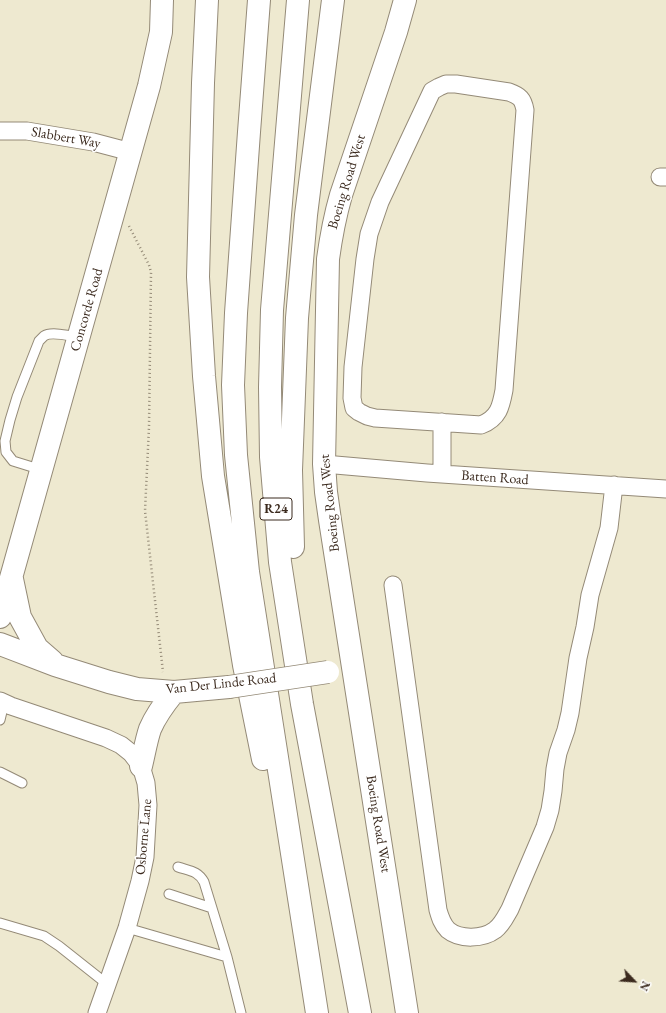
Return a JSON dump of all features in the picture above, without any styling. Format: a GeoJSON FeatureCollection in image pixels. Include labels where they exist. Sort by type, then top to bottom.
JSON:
{"type":"FeatureCollection","features":[{"type":"Feature","properties":{"kind":"main road","name":"Concorde Road"},"geometry":{"type":"LineString","coordinates":[[0,617],[151,78],[160,32],[162,0]]}},
{"type":"Feature","properties":{"kind":"main road"},"geometry":{"type":"LineString","coordinates":[[207,0],[202,90],[198,277],[204,376],[213,476],[244,665],[279,825],[304,927]]}},
{"type":"Feature","properties":{"kind":"main road","name":"R24"},"geometry":{"type":"LineString","coordinates":[[259,0],[236,313],[233,385],[236,455],[248,572],[318,1013]]}},
{"type":"Feature","properties":{"kind":"main road","name":"R24"},"geometry":{"type":"LineString","coordinates":[[298,0],[272,310],[270,387],[271,457],[280,562],[302,704],[360,1013]]}},
{"type":"Feature","properties":{"kind":"main road"},"geometry":{"type":"LineString","coordinates":[[302,704],[293,559],[291,470],[297,318],[306,215],[333,0]]}},
{"type":"Feature","properties":{"kind":"main road","name":"Boeing Road West"},"geometry":{"type":"LineString","coordinates":[[405,0],[396,32],[341,195],[331,237],[328,259],[324,464],[330,520],[407,1013]]}},
{"type":"Feature","properties":{"kind":"main road"},"geometry":{"type":"LineString","coordinates":[[7,588],[20,617],[37,648],[55,665]]}},
{"type":"Feature","properties":{"kind":"main road","name":"Van Der Linde Road"},"geometry":{"type":"LineString","coordinates":[[0,644],[55,665],[137,689],[169,691],[229,687],[353,668]]}},
{"type":"Feature","properties":{"kind":"main road"},"geometry":{"type":"LineString","coordinates":[[141,766],[150,729],[169,691]]}},
{"type":"Feature","properties":{"kind":"street"},"geometry":{"type":"LineString","coordinates":[[446,84],[456,84],[509,92],[517,95],[523,101],[525,110],[504,390],[501,406],[494,417],[481,425],[442,422],[375,418],[359,412],[354,408],[352,398],[353,367],[365,258],[369,234],[380,202],[432,91],[446,84]]}},
{"type":"Feature","properties":{"kind":"street","name":"Slabbert Way"},"geometry":{"type":"LineString","coordinates":[[0,131],[27,130],[93,142],[131,152]]}},
{"type":"Feature","properties":{"kind":"street"},"geometry":{"type":"LineString","coordinates":[[442,422],[442,474]]}},
{"type":"Feature","properties":{"kind":"street","name":"Batten Road"},"geometry":{"type":"LineString","coordinates":[[324,464],[442,474],[666,489]]}},
{"type":"Feature","properties":{"kind":"street"},"geometry":{"type":"LineString","coordinates":[[393,585],[438,910],[441,921],[449,930],[459,935],[473,937],[485,935],[496,930],[510,909],[545,827],[550,810],[554,791],[555,769],[558,753],[570,713],[578,658],[590,595],[609,528],[614,485]]}},
{"type":"Feature","properties":{"kind":"street","name":"Osborne Lane"},"geometry":{"type":"LineString","coordinates":[[2,702],[106,738],[121,745],[131,753],[141,766],[146,783],[148,805],[145,857],[127,928],[97,1013]]}},
{"type":"Feature","properties":{"kind":"lane"},"geometry":{"type":"LineString","coordinates":[[42,470],[13,461],[6,452],[5,442],[10,420],[17,397],[39,341],[43,336],[48,334],[58,334],[79,338]]}},
{"type":"Feature","properties":{"kind":"lane"},"geometry":{"type":"LineString","coordinates":[[0,720],[2,702]]}},
{"type":"Feature","properties":{"kind":"lane"},"geometry":{"type":"LineString","coordinates":[[0,772],[22,783]]}},
{"type":"Feature","properties":{"kind":"lane"},"geometry":{"type":"LineString","coordinates":[[178,867],[197,873],[201,876],[204,882],[228,957],[241,1013]]}},
{"type":"Feature","properties":{"kind":"lane"},"geometry":{"type":"LineString","coordinates":[[169,894],[212,908]]}},
{"type":"Feature","properties":{"kind":"lane"},"geometry":{"type":"LineString","coordinates":[[0,923],[44,936],[107,984]]}},
{"type":"Feature","properties":{"kind":"lane"},"geometry":{"type":"LineString","coordinates":[[127,928],[228,957]]}},
{"type":"Feature","properties":{"kind":"path"},"geometry":{"type":"LineString","coordinates":[[117,202],[143,251],[151,272],[149,427],[145,511],[163,671],[169,691]]}}]}
